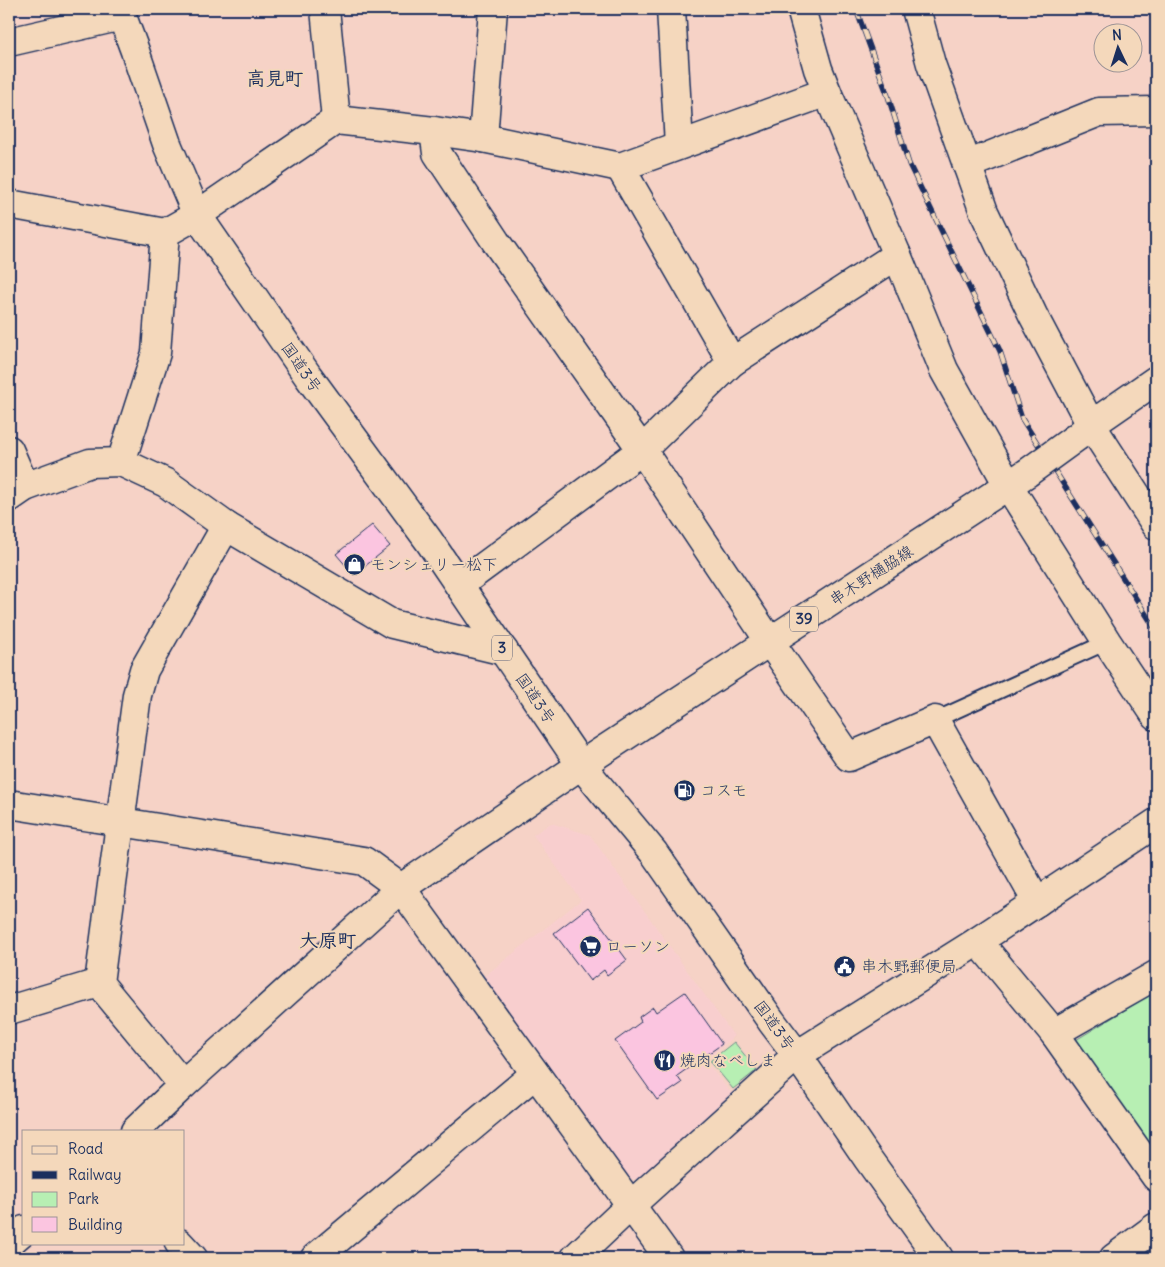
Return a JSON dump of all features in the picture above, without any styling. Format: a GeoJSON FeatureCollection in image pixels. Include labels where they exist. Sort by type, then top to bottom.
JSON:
{"type":"FeatureCollection","features":[{"type":"Feature","properties":{"kind":"main road"},"geometry":{"type":"LineString","coordinates":[[325,9],[336,120]]}},
{"type":"Feature","properties":{"kind":"main road"},"geometry":{"type":"LineString","coordinates":[[483,138],[493,9]]}},
{"type":"Feature","properties":{"kind":"main road"},"geometry":{"type":"LineString","coordinates":[[671,9],[678,146]]}},
{"type":"Feature","properties":{"kind":"main road"},"geometry":{"type":"LineString","coordinates":[[801,9],[827,92],[944,370],[1018,479],[1107,642],[1156,716]]}},
{"type":"Feature","properties":{"kind":"main road"},"geometry":{"type":"LineString","coordinates":[[916,9],[931,64],[984,212],[1084,431],[1153,515]]}},
{"type":"Feature","properties":{"kind":"main road"},"geometry":{"type":"LineString","coordinates":[[9,42],[121,12]]}},
{"type":"Feature","properties":{"kind":"main road","name":"国道3号"},"geometry":{"type":"LineString","coordinates":[[121,12],[167,144],[197,215],[308,376],[429,542],[581,765],[654,854],[772,1022],[797,1054],[868,1159],[939,1258]]}},
{"type":"Feature","properties":{"kind":"main road"},"geometry":{"type":"LineString","coordinates":[[9,204],[165,233],[197,215],[336,120],[483,138],[620,167],[827,92]]}},
{"type":"Feature","properties":{"kind":"main road"},"geometry":{"type":"LineString","coordinates":[[967,165],[1099,112],[1156,111]]}},
{"type":"Feature","properties":{"kind":"main road"},"geometry":{"type":"LineString","coordinates":[[434,131],[437,153],[496,242],[642,450],[849,757],[935,720],[1037,902]]}},
{"type":"Feature","properties":{"kind":"main road"},"geometry":{"type":"LineString","coordinates":[[620,167],[732,362]]}},
{"type":"Feature","properties":{"kind":"main road"},"geometry":{"type":"LineString","coordinates":[[121,462],[156,353],[165,233]]}},
{"type":"Feature","properties":{"kind":"main road"},"geometry":{"type":"LineString","coordinates":[[459,585],[642,450],[732,362],[897,255]]}},
{"type":"Feature","properties":{"kind":"main road","name":"串木野樋脇線"},"geometry":{"type":"LineString","coordinates":[[135,1130],[401,888],[581,765],[1018,479],[1156,380]]}},
{"type":"Feature","properties":{"kind":"main road"},"geometry":{"type":"LineString","coordinates":[[9,450],[17,492],[90,464],[121,462],[166,483],[226,526],[392,624],[504,651]]}},
{"type":"Feature","properties":{"kind":"main road"},"geometry":{"type":"LineString","coordinates":[[183,1085],[99,983],[136,695],[144,670],[226,526]]}},
{"type":"Feature","properties":{"kind":"main road"},"geometry":{"type":"LineString","coordinates":[[9,804],[364,861],[401,888],[669,1258]]}},
{"type":"Feature","properties":{"kind":"main road"},"geometry":{"type":"LineString","coordinates":[[575,1258],[797,1054],[978,941],[1156,823]]}},
{"type":"Feature","properties":{"kind":"main road"},"geometry":{"type":"LineString","coordinates":[[978,941],[1054,1033],[1156,1177]]}},
{"type":"Feature","properties":{"kind":"main road"},"geometry":{"type":"LineString","coordinates":[[1054,1033],[1156,975]]}},
{"type":"Feature","properties":{"kind":"main road"},"geometry":{"type":"LineString","coordinates":[[9,1010],[99,983]]}},
{"type":"Feature","properties":{"kind":"main road"},"geometry":{"type":"LineString","coordinates":[[316,1258],[535,1074]]}},
{"type":"Feature","properties":{"kind":"main road"},"geometry":{"type":"LineString","coordinates":[[1114,1258],[1156,1227]]}},
{"type":"Feature","properties":{"kind":"main road"},"geometry":{"type":"LineString","coordinates":[[9,1244],[22,1232]]}},
{"type":"Feature","properties":{"kind":"main road"},"geometry":{"type":"LineString","coordinates":[[180,1244],[193,1258]]}},
{"type":"Feature","properties":{"kind":"lane"},"geometry":{"type":"LineString","coordinates":[[935,720],[1107,642]]}},
{"type":"Feature","properties":{"kind":"shaded area"},"geometry":{"type":"Polygon","coordinates":[[[551,823],[590,835],[734,1036],[706,1062],[732,1094],[640,1179],[623,1179],[482,978],[581,900],[533,835],[551,823]]]}},
{"type":"Feature","properties":{"kind":"green space"},"geometry":{"type":"Polygon","coordinates":[[[1156,991],[1156,1158],[1071,1043],[1156,991]]]}},
{"type":"Feature","properties":{"kind":"green space"},"geometry":{"type":"Polygon","coordinates":[[[734,1042],[757,1070],[733,1089],[710,1061],[734,1042]]]}},
{"type":"Feature","properties":{"kind":"building"},"geometry":{"type":"Polygon","coordinates":[[[372,525],[390,546],[354,575],[336,554],[372,525]]]}},
{"type":"Feature","properties":{"kind":"building","name":"ローソン"},"geometry":{"type":"Polygon","coordinates":[[[588,907],[627,960],[607,975],[604,970],[590,981],[554,933],[588,907]]]}},
{"type":"Feature","properties":{"kind":"building","name":"焼肉なべしま"},"geometry":{"type":"Polygon","coordinates":[[[685,992],[722,1044],[677,1076],[682,1083],[657,1100],[615,1041],[641,1022],[639,1017],[653,1007],[656,1012],[685,992]]]}},
{"type":"Feature","properties":{"kind":"railway"},"geometry":{"type":"LineString","coordinates":[[856,9],[888,96],[909,164],[1000,351],[1022,419],[1156,630]]}},
{"type":"Feature","properties":{"kind":"place","name":"モンシェリー松下"},"geometry":{"type":"Point","coordinates":[354,564]}},
{"type":"Feature","properties":{"kind":"place","name":"コスモ"},"geometry":{"type":"Point","coordinates":[684,790]}},
{"type":"Feature","properties":{"kind":"place","name":"ローソン"},"geometry":{"type":"Point","coordinates":[590,946]}},
{"type":"Feature","properties":{"kind":"place","name":"串木野郵便局"},"geometry":{"type":"Point","coordinates":[845,966]}},
{"type":"Feature","properties":{"kind":"place","name":"焼肉なべしま"},"geometry":{"type":"Point","coordinates":[664,1060]}},
{"type":"Feature","properties":{"kind":"district","name":"高見町"},"geometry":{"type":"Point","coordinates":[275,78]}},
{"type":"Feature","properties":{"kind":"district","name":"大原町"},"geometry":{"type":"Point","coordinates":[328,940]}}]}
